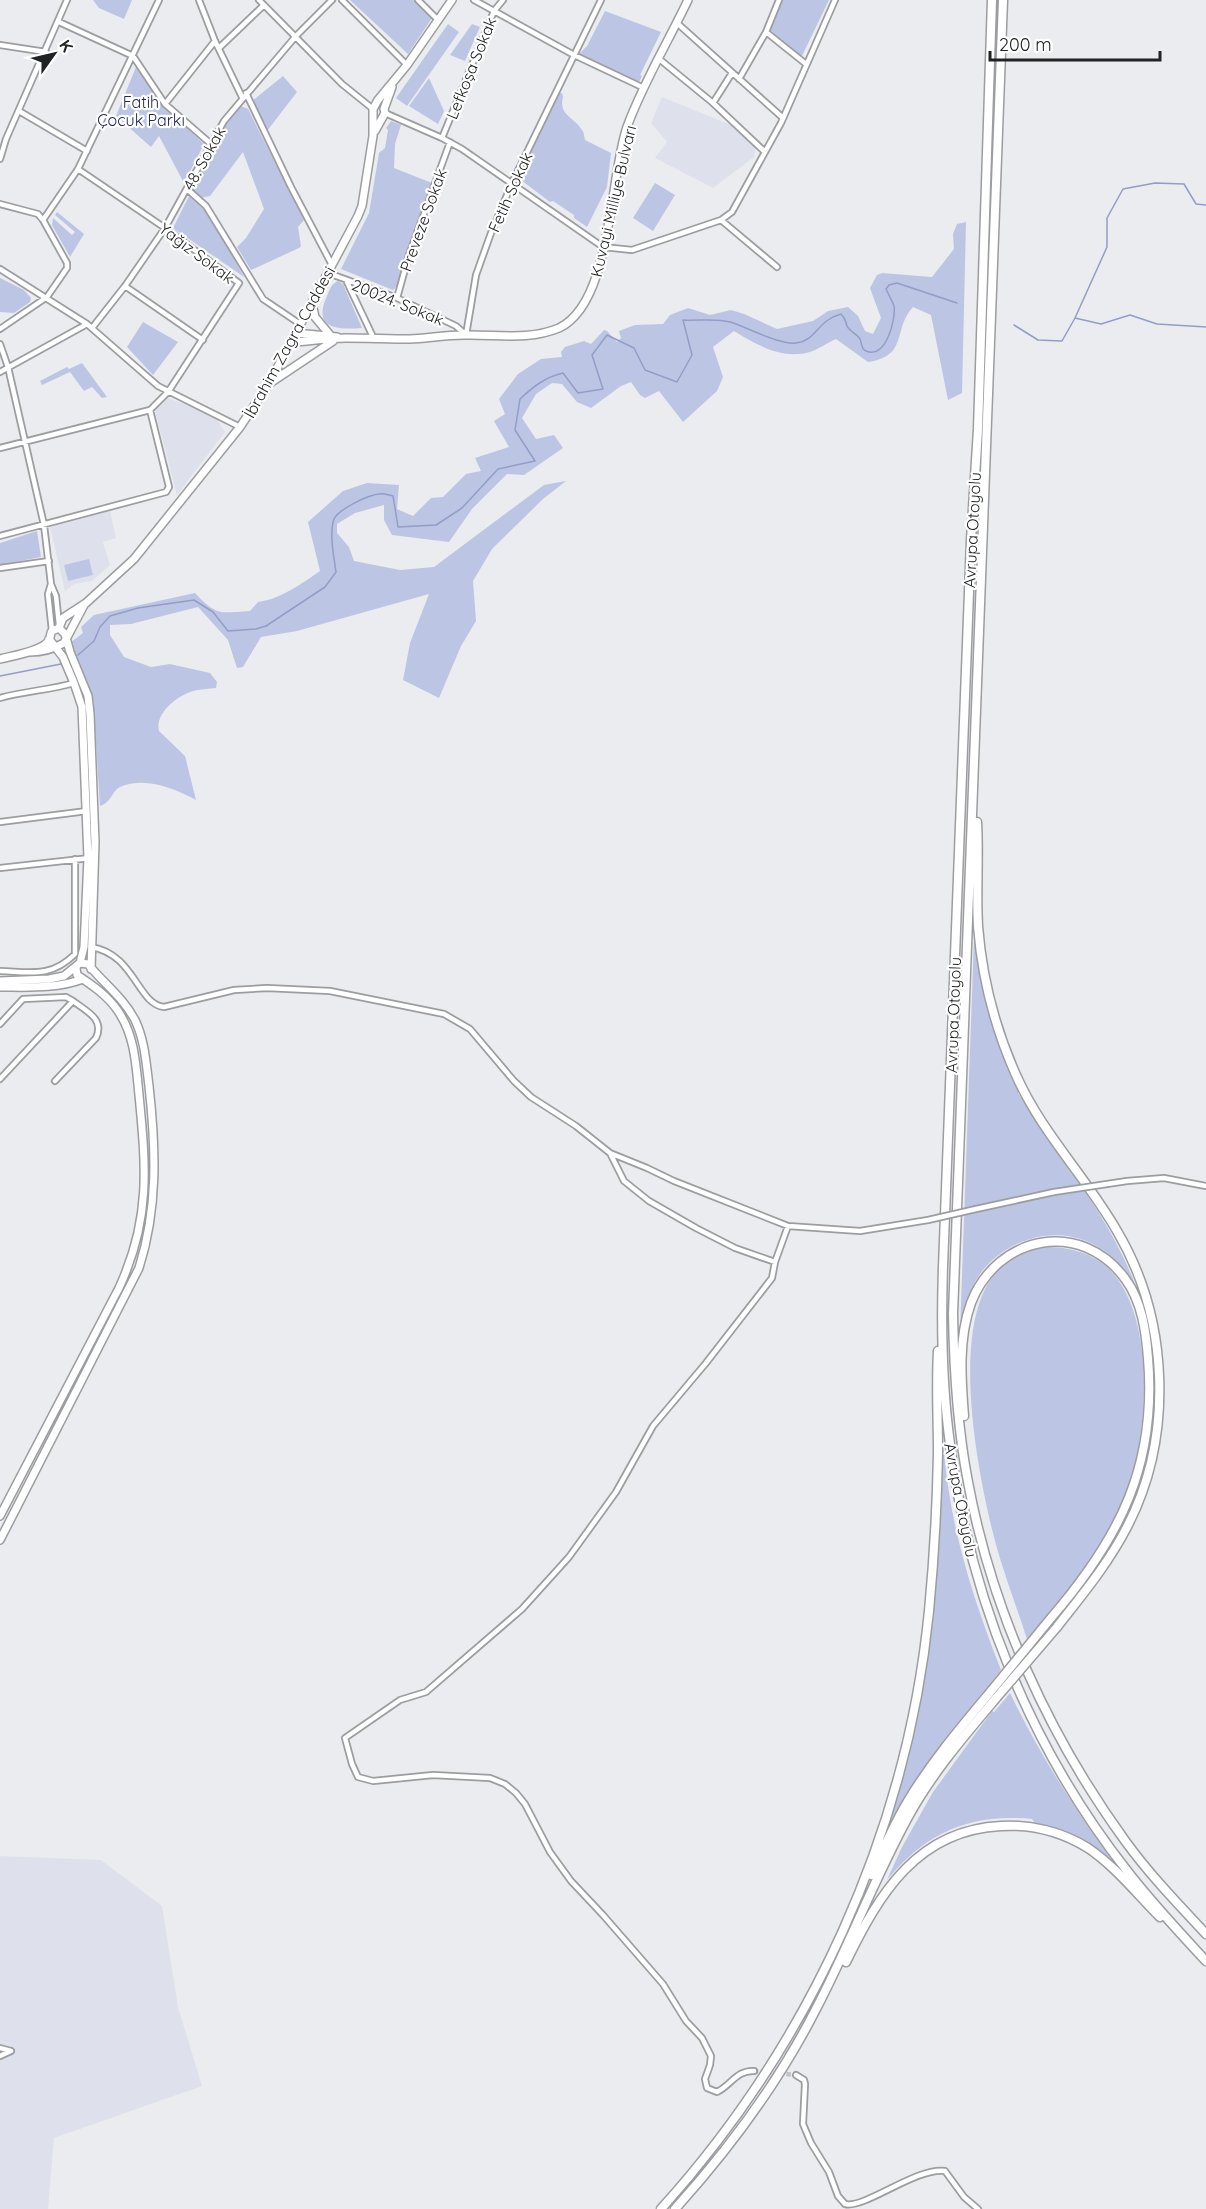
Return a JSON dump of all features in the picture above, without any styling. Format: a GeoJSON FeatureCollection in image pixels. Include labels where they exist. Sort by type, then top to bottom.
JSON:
{"type":"FeatureCollection","features":[{"type":"Feature","properties":{"kind":"highway","name":"Avrupa Otoyolu"},"geometry":{"type":"LineString","coordinates":[[992,0],[978,429],[970,540],[942,1303],[944,1378],[954,1476],[985,1606],[1041,1736],[1073,1792],[1128,1871],[1204,1958]]}},
{"type":"Feature","properties":{"kind":"highway","name":"Avrupa Otoyolu"},"geometry":{"type":"LineString","coordinates":[[1003,0],[953,1314],[960,1426],[974,1512],[1003,1613],[1029,1675],[1062,1741],[1125,1841],[1206,1935]]}},
{"type":"Feature","properties":{"kind":"highway"},"geometry":{"type":"LineString","coordinates":[[661,2209],[728,2129],[757,2088],[816,1988],[897,1820],[943,1749],[1057,1627],[1103,1568],[1124,1534],[1140,1497],[1150,1464],[1158,1417],[1159,1384],[1157,1351],[1147,1300],[1127,1249],[1110,1218],[1038,1115],[1017,1076],[999,1031],[981,954],[977,903],[977,824],[973,789]]}},
{"type":"Feature","properties":{"kind":"highway"},"geometry":{"type":"LineString","coordinates":[[816,2010],[908,1818],[941,1766],[994,1693],[1098,1559],[1126,1509],[1138,1475],[1148,1426],[1149,1370],[1146,1337],[1139,1308],[1125,1279],[1110,1262],[1089,1249],[1062,1242],[1042,1242],[1022,1248],[998,1263],[984,1279],[975,1295],[965,1329],[962,1362],[966,1442],[974,1512]]}},
{"type":"Feature","properties":{"kind":"highway"},"geometry":{"type":"LineString","coordinates":[[849,1918],[884,1824],[908,1735],[923,1658],[929,1612],[936,1514],[937,1363],[942,1303]]}},
{"type":"Feature","properties":{"kind":"highway"},"geometry":{"type":"LineString","coordinates":[[675,2209],[761,2101],[834,1984],[872,1912],[912,1861],[940,1842],[984,1827],[1007,1825],[1031,1827],[1056,1833],[1078,1842],[1110,1866],[1204,1958]]}},
{"type":"Feature","properties":{"kind":"main road","name":"İbrahim Zagra Caddesi"},"geometry":{"type":"LineString","coordinates":[[55,630],[63,618],[86,603],[134,559],[240,427],[268,385],[362,206],[373,136],[374,110],[378,100],[407,65],[452,0]]}},
{"type":"Feature","properties":{"kind":"main road","name":"Kuvayi Milliye Bulvarı"},"geometry":{"type":"LineString","coordinates":[[292,342],[332,338],[533,335],[549,331],[578,314],[592,291],[600,268],[627,128],[658,58],[688,0]]}},
{"type":"Feature","properties":{"kind":"main road","name":"İbrahim Zagra Caddesi"},"geometry":{"type":"LineString","coordinates":[[373,136],[394,81]]}},
{"type":"Feature","properties":{"kind":"main road"},"geometry":{"type":"LineString","coordinates":[[374,110],[375,117],[383,113]]}},
{"type":"Feature","properties":{"kind":"main road"},"geometry":{"type":"LineString","coordinates":[[312,303],[315,317],[332,338]]}},
{"type":"Feature","properties":{"kind":"main road","name":"Kuvayi Milliye Bulvarı"},"geometry":{"type":"LineString","coordinates":[[296,333],[332,338]]}},
{"type":"Feature","properties":{"kind":"main road","name":"Kuvayi Milliye Bulvarı"},"geometry":{"type":"LineString","coordinates":[[268,385],[332,338]]}},
{"type":"Feature","properties":{"kind":"main road","name":"İbrahim Zagra Caddesi"},"geometry":{"type":"LineString","coordinates":[[66,638],[86,603]]}},
{"type":"Feature","properties":{"kind":"main road"},"geometry":{"type":"LineString","coordinates":[[0,987],[58,986],[84,978],[90,975],[92,858],[88,696],[64,632],[55,630],[52,642],[74,683],[82,707],[87,811],[92,858],[84,947],[77,975],[84,978],[108,999],[118,1011],[132,1042],[145,1152],[143,1209],[133,1256],[120,1288],[0,1516]]}},
{"type":"Feature","properties":{"kind":"main road"},"geometry":{"type":"LineString","coordinates":[[0,659],[30,652],[52,642],[62,644],[66,638]]}},
{"type":"Feature","properties":{"kind":"main road"},"geometry":{"type":"LineString","coordinates":[[0,981],[56,978],[86,963],[124,1002],[144,1042],[155,1183],[150,1229],[139,1268],[0,1540]]}},
{"type":"Feature","properties":{"kind":"street"},"geometry":{"type":"LineString","coordinates":[[0,159],[6,139],[67,0]]}},
{"type":"Feature","properties":{"kind":"street"},"geometry":{"type":"LineString","coordinates":[[199,0],[215,40],[332,266]]}},
{"type":"Feature","properties":{"kind":"street"},"geometry":{"type":"LineString","coordinates":[[259,0],[342,84],[374,110]]}},
{"type":"Feature","properties":{"kind":"street","name":"48. Sokak"},"geometry":{"type":"LineString","coordinates":[[92,328],[125,286],[165,228],[224,121],[296,36],[332,0]]}},
{"type":"Feature","properties":{"kind":"street"},"geometry":{"type":"LineString","coordinates":[[342,0],[407,65]]}},
{"type":"Feature","properties":{"kind":"street"},"geometry":{"type":"LineString","coordinates":[[418,0],[438,20]]}},
{"type":"Feature","properties":{"kind":"street"},"geometry":{"type":"LineString","coordinates":[[474,0],[574,55],[644,88]]}},
{"type":"Feature","properties":{"kind":"street","name":"Lefkoşa Sokak"},"geometry":{"type":"LineString","coordinates":[[442,138],[494,11],[503,0]]}},
{"type":"Feature","properties":{"kind":"street","name":"Fetih Sokak"},"geometry":{"type":"LineString","coordinates":[[466,335],[476,275],[512,183],[601,0]]}},
{"type":"Feature","properties":{"kind":"street"},"geometry":{"type":"LineString","coordinates":[[739,79],[766,32],[778,1],[772,0]]}},
{"type":"Feature","properties":{"kind":"street"},"geometry":{"type":"LineString","coordinates":[[383,113],[450,142],[603,248],[632,250],[721,220],[732,212],[783,118],[835,0]]}},
{"type":"Feature","properties":{"kind":"street"},"geometry":{"type":"LineString","coordinates":[[43,220],[87,152],[133,56],[156,1]]}},
{"type":"Feature","properties":{"kind":"street"},"geometry":{"type":"LineString","coordinates":[[219,48],[264,5]]}},
{"type":"Feature","properties":{"kind":"street"},"geometry":{"type":"LineString","coordinates":[[59,22],[133,56],[165,104],[211,144]]}},
{"type":"Feature","properties":{"kind":"street"},"geometry":{"type":"LineString","coordinates":[[677,23],[783,118]]}},
{"type":"Feature","properties":{"kind":"street"},"geometry":{"type":"LineString","coordinates":[[766,32],[806,64]]}},
{"type":"Feature","properties":{"kind":"street"},"geometry":{"type":"LineString","coordinates":[[165,104],[215,40]]}},
{"type":"Feature","properties":{"kind":"street"},"geometry":{"type":"LineString","coordinates":[[0,45],[46,52]]}},
{"type":"Feature","properties":{"kind":"street"},"geometry":{"type":"LineString","coordinates":[[658,58],[765,152]]}},
{"type":"Feature","properties":{"kind":"street"},"geometry":{"type":"LineString","coordinates":[[713,104],[732,73]]}},
{"type":"Feature","properties":{"kind":"street"},"geometry":{"type":"LineString","coordinates":[[19,111],[87,152]]}},
{"type":"Feature","properties":{"kind":"street"},"geometry":{"type":"LineString","coordinates":[[0,137],[6,139]]}},
{"type":"Feature","properties":{"kind":"street","name":"Preveze Sokak"},"geometry":{"type":"LineString","coordinates":[[397,298],[409,255],[450,142]]}},
{"type":"Feature","properties":{"kind":"street","name":"Yağız Sokak"},"geometry":{"type":"LineString","coordinates":[[78,169],[165,228],[239,283],[168,392],[150,410]]}},
{"type":"Feature","properties":{"kind":"street"},"geometry":{"type":"LineString","coordinates":[[187,189],[206,206],[263,299],[300,324]]}},
{"type":"Feature","properties":{"kind":"street"},"geometry":{"type":"LineString","coordinates":[[0,204],[38,214],[67,263],[67,268],[47,297],[0,329]]}},
{"type":"Feature","properties":{"kind":"street"},"geometry":{"type":"LineString","coordinates":[[721,220],[777,267]]}},
{"type":"Feature","properties":{"kind":"street"},"geometry":{"type":"LineString","coordinates":[[0,268],[87,324],[168,392],[240,427]]}},
{"type":"Feature","properties":{"kind":"street","name":"20024. Sokak"},"geometry":{"type":"LineString","coordinates":[[328,273],[397,298],[456,326],[466,335]]}},
{"type":"Feature","properties":{"kind":"street"},"geometry":{"type":"LineString","coordinates":[[348,282],[374,339]]}},
{"type":"Feature","properties":{"kind":"street"},"geometry":{"type":"LineString","coordinates":[[125,286],[203,340]]}},
{"type":"Feature","properties":{"kind":"street"},"geometry":{"type":"LineString","coordinates":[[0,372],[87,324]]}},
{"type":"Feature","properties":{"kind":"street"},"geometry":{"type":"LineString","coordinates":[[0,344],[26,441],[44,525],[51,585],[48,594],[55,630]]}},
{"type":"Feature","properties":{"kind":"street"},"geometry":{"type":"LineString","coordinates":[[0,448],[150,410],[169,487],[166,492],[0,536]]}},
{"type":"Feature","properties":{"kind":"street"},"geometry":{"type":"LineString","coordinates":[[0,568],[48,561]]}},
{"type":"Feature","properties":{"kind":"street"},"geometry":{"type":"LineString","coordinates":[[0,698],[25,691],[50,689],[74,683]]}},
{"type":"Feature","properties":{"kind":"street"},"geometry":{"type":"LineString","coordinates":[[0,822],[87,811]]}},
{"type":"Feature","properties":{"kind":"street"},"geometry":{"type":"LineString","coordinates":[[0,868],[92,858]]}},
{"type":"Feature","properties":{"kind":"street"},"geometry":{"type":"LineString","coordinates":[[0,971],[41,972],[62,966],[75,954],[75,859]]}},
{"type":"Feature","properties":{"kind":"street"},"geometry":{"type":"LineString","coordinates":[[91,947],[106,950],[121,961],[144,992],[158,1006],[164,1007],[234,990],[267,988],[330,991],[444,1014],[470,1029],[531,1097],[576,1126],[610,1153],[788,1226],[860,1231],[928,1220],[1054,1192],[1127,1181],[1164,1178],[1206,1186]]}},
{"type":"Feature","properties":{"kind":"street"},"geometry":{"type":"LineString","coordinates":[[0,1024],[23,999],[23,987]]}},
{"type":"Feature","properties":{"kind":"street"},"geometry":{"type":"LineString","coordinates":[[23,999],[66,997],[94,1017],[100,1031],[55,1081]]}},
{"type":"Feature","properties":{"kind":"street"},"geometry":{"type":"LineString","coordinates":[[0,1079],[73,1001]]}},
{"type":"Feature","properties":{"kind":"street"},"geometry":{"type":"LineString","coordinates":[[610,1153],[624,1181],[650,1201],[735,1248],[775,1262]]}},
{"type":"Feature","properties":{"kind":"street"},"geometry":{"type":"LineString","coordinates":[[754,2071],[740,2073],[717,2092],[707,2088],[705,2079],[711,2056],[702,2037],[686,2021],[663,1983],[571,1881],[550,1852],[525,1804],[510,1787],[490,1778],[465,1776],[433,1775],[383,1780],[358,1777],[345,1738],[400,1700],[426,1692],[522,1609],[569,1557],[616,1492],[653,1426],[706,1363],[772,1278],[775,1262],[788,1226]]}},
{"type":"Feature","properties":{"kind":"street"},"geometry":{"type":"LineString","coordinates":[[0,2048],[11,2051],[0,2056]]}},
{"type":"Feature","properties":{"kind":"street"},"geometry":{"type":"LineString","coordinates":[[796,2075],[806,2084],[803,2124],[811,2143],[830,2172],[838,2196],[845,2204],[856,2204],[909,2179],[938,2170],[945,2171],[964,2197],[978,2209]]}},
{"type":"Feature","properties":{"kind":"shaded area"},"geometry":{"type":"Polygon","coordinates":[[[662,97],[748,132],[756,144],[754,157],[713,188],[655,158],[667,142],[651,123],[662,97]]]}},
{"type":"Feature","properties":{"kind":"shaded area"},"geometry":{"type":"Polygon","coordinates":[[[168,398],[215,416],[225,432],[177,495],[155,411],[168,398]]]}},
{"type":"Feature","properties":{"kind":"shaded area"},"geometry":{"type":"Polygon","coordinates":[[[110,511],[116,538],[103,542],[110,565],[92,581],[74,584],[65,591],[50,527],[110,511]]]}},
{"type":"Feature","properties":{"kind":"shaded area"},"geometry":{"type":"Polygon","coordinates":[[[0,1856],[101,1860],[162,1906],[178,2007],[202,2086],[54,2138],[48,2209],[0,2209],[0,1856]]]}},
{"type":"Feature","properties":{"kind":"green space"},"geometry":{"type":"Polygon","coordinates":[[[93,0],[132,0],[124,19],[99,8],[93,0]]]}},
{"type":"Feature","properties":{"kind":"green space"},"geometry":{"type":"Polygon","coordinates":[[[350,0],[413,0],[432,18],[408,54],[350,0]]]}},
{"type":"Feature","properties":{"kind":"green space"},"geometry":{"type":"Polygon","coordinates":[[[783,0],[829,0],[801,58],[770,30],[783,0]]]}},
{"type":"Feature","properties":{"kind":"green space"},"geometry":{"type":"Polygon","coordinates":[[[605,11],[661,32],[640,75],[642,76],[639,82],[579,54],[587,46],[605,11]]]}},
{"type":"Feature","properties":{"kind":"green space"},"geometry":{"type":"Polygon","coordinates":[[[448,24],[459,32],[407,106],[396,98],[448,24]]]}},
{"type":"Feature","properties":{"kind":"green space"},"geometry":{"type":"Polygon","coordinates":[[[472,24],[480,27],[465,61],[450,55],[472,24]]]}},
{"type":"Feature","properties":{"kind":"green space","name":"Fatih Çocuk Parkı"},"geometry":{"type":"Polygon","coordinates":[[[136,67],[162,104],[204,144],[184,183],[159,136],[151,147],[116,116],[136,67]]]}},
{"type":"Feature","properties":{"kind":"green space"},"geometry":{"type":"Polygon","coordinates":[[[283,76],[297,92],[267,131],[252,101],[283,76]]]}},
{"type":"Feature","properties":{"kind":"green space"},"geometry":{"type":"Polygon","coordinates":[[[429,78],[444,111],[438,124],[409,106],[429,78]]]}},
{"type":"Feature","properties":{"kind":"green space"},"geometry":{"type":"Polygon","coordinates":[[[559,93],[562,93],[565,112],[583,131],[585,140],[611,153],[607,187],[587,227],[574,218],[574,215],[553,201],[550,202],[517,177],[559,93]]]}},
{"type":"Feature","properties":{"kind":"green space"},"geometry":{"type":"Polygon","coordinates":[[[241,106],[248,109],[304,220],[298,227],[301,246],[299,248],[251,270],[237,247],[246,238],[264,209],[243,152],[210,196],[201,198],[190,187],[222,127],[241,106]]]}},
{"type":"Feature","properties":{"kind":"green space"},"geometry":{"type":"Polygon","coordinates":[[[391,121],[401,125],[395,144],[394,168],[432,183],[398,285],[393,290],[341,269],[369,213],[379,153],[385,148],[388,130],[386,128],[391,121]]]}},
{"type":"Feature","properties":{"kind":"green space"},"geometry":{"type":"Polygon","coordinates":[[[655,183],[675,195],[653,231],[633,218],[655,183]]]}},
{"type":"Feature","properties":{"kind":"green space"},"geometry":{"type":"Polygon","coordinates":[[[189,196],[210,215],[244,277],[173,228],[189,196]]]}},
{"type":"Feature","properties":{"kind":"green space"},"geometry":{"type":"Polygon","coordinates":[[[57,212],[84,234],[70,257],[52,225],[53,218],[72,235],[75,232],[55,215],[57,212]]]}},
{"type":"Feature","properties":{"kind":"green space"},"geometry":{"type":"Polygon","coordinates":[[[966,222],[962,393],[948,400],[931,315],[913,307],[903,324],[895,348],[881,359],[868,362],[836,339],[810,352],[790,354],[770,350],[734,331],[713,347],[723,377],[717,391],[683,422],[659,391],[645,398],[631,382],[621,386],[591,408],[577,402],[562,384],[552,383],[536,394],[522,418],[536,439],[554,435],[563,448],[524,475],[507,474],[472,509],[449,542],[392,535],[384,520],[384,505],[355,513],[337,524],[337,533],[349,547],[354,561],[400,570],[434,567],[544,485],[566,481],[543,499],[492,549],[473,581],[476,621],[461,646],[439,698],[403,680],[410,643],[429,594],[297,631],[261,637],[243,667],[237,668],[228,640],[198,607],[131,624],[110,625],[110,635],[124,657],[151,667],[170,664],[210,673],[217,682],[216,688],[197,690],[183,695],[164,711],[158,724],[159,731],[185,756],[196,800],[159,785],[139,783],[120,787],[107,802],[100,806],[93,697],[71,646],[71,642],[83,633],[81,627],[94,615],[195,593],[209,606],[219,611],[250,611],[258,602],[275,598],[290,590],[320,571],[308,522],[343,491],[367,483],[399,485],[397,509],[413,516],[431,498],[443,497],[466,474],[481,471],[475,458],[509,447],[494,421],[505,414],[499,399],[518,374],[541,359],[562,357],[561,352],[565,347],[584,341],[591,344],[604,330],[617,342],[621,338],[619,331],[635,325],[663,324],[670,315],[688,308],[710,315],[731,310],[777,329],[813,321],[828,311],[848,307],[858,316],[865,331],[873,334],[881,318],[870,288],[877,275],[882,273],[932,277],[954,249],[953,234],[957,224],[966,222]]]}},
{"type":"Feature","properties":{"kind":"green space"},"geometry":{"type":"Polygon","coordinates":[[[0,278],[24,290],[31,298],[30,302],[14,313],[0,312],[0,278]]]}},
{"type":"Feature","properties":{"kind":"green space"},"geometry":{"type":"Polygon","coordinates":[[[338,281],[343,284],[362,328],[336,327],[325,321],[323,307],[331,287],[338,281]]]}},
{"type":"Feature","properties":{"kind":"green space"},"geometry":{"type":"Polygon","coordinates":[[[143,322],[178,342],[153,375],[127,347],[143,322]]]}},
{"type":"Feature","properties":{"kind":"green space"},"geometry":{"type":"Polygon","coordinates":[[[82,363],[107,397],[102,398],[92,387],[84,391],[70,372],[42,385],[40,381],[67,367],[69,369],[82,363]]]}},
{"type":"Feature","properties":{"kind":"green space"},"geometry":{"type":"Polygon","coordinates":[[[37,531],[41,557],[0,565],[0,543],[37,531]]]}},
{"type":"Feature","properties":{"kind":"green space"},"geometry":{"type":"Polygon","coordinates":[[[89,559],[93,575],[68,581],[64,565],[89,559]]]}},
{"type":"Feature","properties":{"kind":"green space"},"geometry":{"type":"Polygon","coordinates":[[[974,938],[1020,1092],[1018,1093],[1097,1209],[1124,1258],[1135,1284],[1114,1259],[1086,1241],[1070,1236],[1053,1235],[1036,1238],[1005,1251],[980,1274],[972,1288],[960,1332],[974,938]]]}},
{"type":"Feature","properties":{"kind":"green space"},"geometry":{"type":"Polygon","coordinates":[[[1040,1247],[1058,1247],[1093,1257],[1108,1268],[1125,1291],[1136,1320],[1142,1354],[1144,1390],[1142,1426],[1136,1462],[1116,1519],[1064,1596],[1027,1639],[999,1554],[985,1498],[974,1431],[970,1358],[974,1324],[983,1294],[997,1271],[1011,1259],[1040,1247]]]}},
{"type":"Feature","properties":{"kind":"green space"},"geometry":{"type":"Polygon","coordinates":[[[942,1451],[944,1451],[957,1535],[964,1562],[1001,1670],[923,1770],[894,1818],[891,1819],[890,1815],[929,1649],[936,1575],[942,1451]]]}},
{"type":"Feature","properties":{"kind":"green space"},"geometry":{"type":"Polygon","coordinates":[[[1010,1693],[1058,1781],[1114,1863],[1057,1830],[1035,1823],[1032,1819],[989,1819],[951,1829],[934,1838],[902,1863],[887,1880],[902,1847],[933,1792],[992,1711],[994,1712],[1010,1693]]]}},
{"type":"Feature","properties":{"kind":"waterway"},"geometry":{"type":"LineString","coordinates":[[1014,325],[1038,340],[1062,341],[1107,247],[1107,218],[1123,189],[1155,183],[1184,184],[1196,204],[1206,205]]}},
{"type":"Feature","properties":{"kind":"waterway"},"geometry":{"type":"LineString","coordinates":[[78,655],[94,641],[100,627],[110,616],[138,608],[194,600],[213,612],[228,631],[266,626],[325,587],[336,572],[332,538],[334,519],[354,503],[368,497],[381,494],[393,496],[398,527],[436,525],[462,508],[498,469],[535,461],[515,430],[520,399],[530,390],[545,380],[563,373],[578,393],[603,389],[592,355],[607,335],[634,348],[645,370],[677,382],[692,355],[683,320],[725,321],[772,339],[796,343],[809,338],[827,321],[841,314],[848,328],[860,339],[863,349],[873,352],[879,350],[884,344],[893,320],[894,306],[886,289],[889,285],[897,283],[957,303]]}},
{"type":"Feature","properties":{"kind":"waterway"},"geometry":{"type":"LineString","coordinates":[[1075,318],[1101,324],[1130,315],[1157,324],[1206,327]]}},
{"type":"Feature","properties":{"kind":"waterway"},"geometry":{"type":"LineString","coordinates":[[0,676],[61,664]]}},
{"type":"Feature","properties":{"kind":"tunnel"},"geometry":{"type":"LineString","coordinates":[[754,2071],[796,2075]]}}]}
